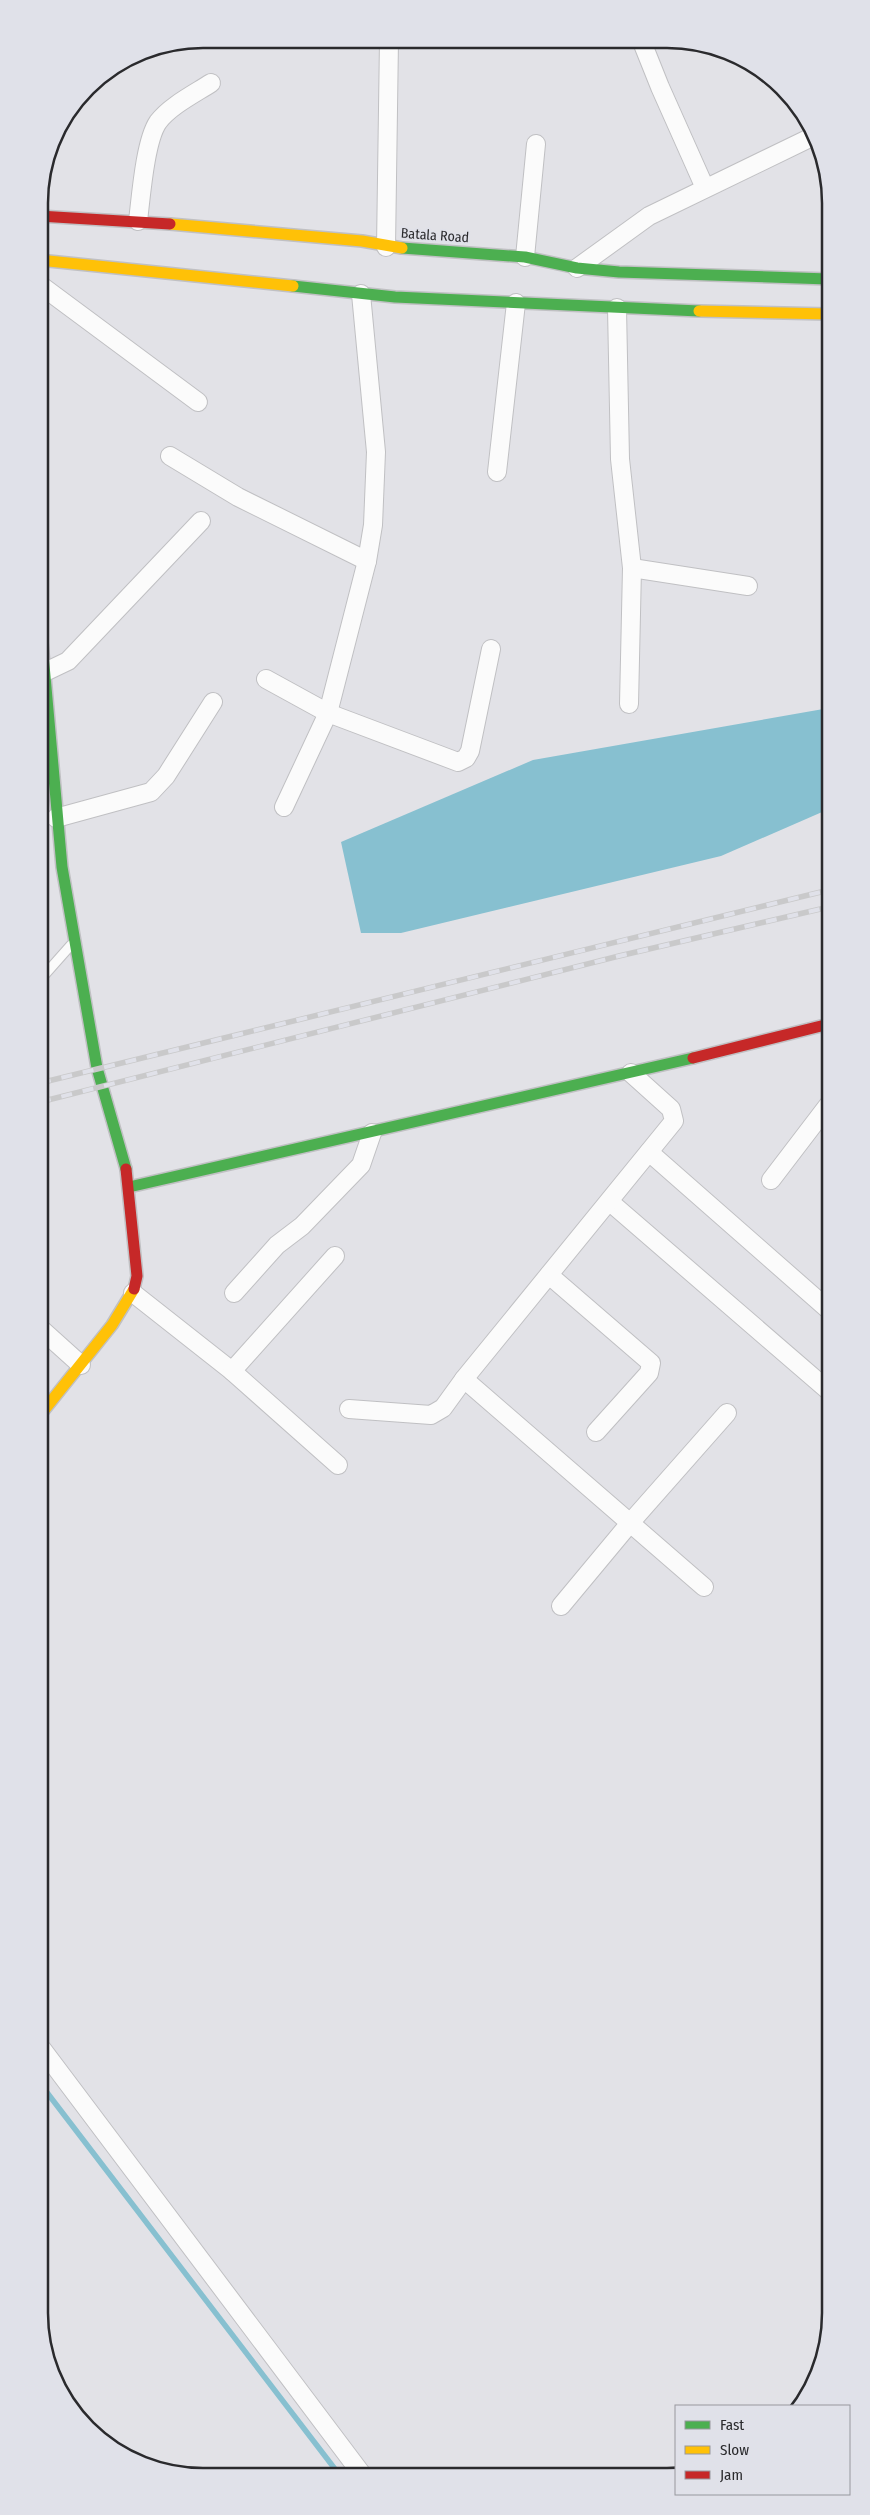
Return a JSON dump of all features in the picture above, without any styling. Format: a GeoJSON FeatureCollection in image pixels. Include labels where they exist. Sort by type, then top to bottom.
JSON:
{"type":"FeatureCollection","features":[{"type":"Feature","properties":{"kind":"main road","name":"Batala Road"},"geometry":{"type":"LineString","coordinates":[[48,216],[138,221],[362,241],[386,247],[524,257],[577,268],[619,272],[822,279]]}},
{"type":"Feature","properties":{"kind":"main road"},"geometry":{"type":"LineString","coordinates":[[48,261],[361,294],[617,308],[822,314]]}},
{"type":"Feature","properties":{"kind":"main road"},"geometry":{"type":"LineString","coordinates":[[48,721],[62,868],[97,1068],[122,1151],[129,1187],[137,1276],[133,1293],[112,1325],[48,1406]]}},
{"type":"Feature","properties":{"kind":"main road"},"geometry":{"type":"LineString","coordinates":[[129,1187],[631,1073],[822,1026]]}},
{"type":"Feature","properties":{"kind":"street"},"geometry":{"type":"LineString","coordinates":[[386,247],[389,48]]}},
{"type":"Feature","properties":{"kind":"street"},"geometry":{"type":"LineString","coordinates":[[645,48],[705,188]]}},
{"type":"Feature","properties":{"kind":"street"},"geometry":{"type":"LineString","coordinates":[[138,221],[150,142],[157,124],[170,110],[211,82]]}},
{"type":"Feature","properties":{"kind":"street"},"geometry":{"type":"LineString","coordinates":[[577,268],[649,216],[809,139]]}},
{"type":"Feature","properties":{"kind":"street"},"geometry":{"type":"LineString","coordinates":[[524,257],[536,144]]}},
{"type":"Feature","properties":{"kind":"street"},"geometry":{"type":"LineString","coordinates":[[48,291],[198,402]]}},
{"type":"Feature","properties":{"kind":"street"},"geometry":{"type":"LineString","coordinates":[[284,807],[328,713],[367,561],[376,493],[376,452],[361,294]]}},
{"type":"Feature","properties":{"kind":"street"},"geometry":{"type":"LineString","coordinates":[[498,472],[516,303]]}},
{"type":"Feature","properties":{"kind":"street"},"geometry":{"type":"LineString","coordinates":[[617,308],[620,458],[632,568],[630,704]]}},
{"type":"Feature","properties":{"kind":"street"},"geometry":{"type":"LineString","coordinates":[[170,456],[238,497],[367,561]]}},
{"type":"Feature","properties":{"kind":"street"},"geometry":{"type":"LineString","coordinates":[[48,670],[68,661],[201,521]]}},
{"type":"Feature","properties":{"kind":"street"},"geometry":{"type":"LineString","coordinates":[[632,568],[748,586]]}},
{"type":"Feature","properties":{"kind":"street"},"geometry":{"type":"LineString","coordinates":[[266,679],[328,713],[458,762],[466,758],[470,751],[491,649]]}},
{"type":"Feature","properties":{"kind":"street"},"geometry":{"type":"LineString","coordinates":[[56,818],[151,792],[166,776],[213,702]]}},
{"type":"Feature","properties":{"kind":"street"},"geometry":{"type":"LineString","coordinates":[[348,1409],[431,1415],[443,1408],[464,1379],[674,1121],[671,1109],[631,1073]]}},
{"type":"Feature","properties":{"kind":"street"},"geometry":{"type":"LineString","coordinates":[[771,1180],[822,1113]]}},
{"type":"Feature","properties":{"kind":"street"},"geometry":{"type":"LineString","coordinates":[[234,1293],[277,1245],[302,1226],[361,1165],[372,1133]]}},
{"type":"Feature","properties":{"kind":"street"},"geometry":{"type":"LineString","coordinates":[[649,1152],[822,1305]]}},
{"type":"Feature","properties":{"kind":"street"},"geometry":{"type":"LineString","coordinates":[[610,1202],[822,1385]]}},
{"type":"Feature","properties":{"kind":"street"},"geometry":{"type":"LineString","coordinates":[[232,1371],[334,1256]]}},
{"type":"Feature","properties":{"kind":"street"},"geometry":{"type":"LineString","coordinates":[[548,1275],[651,1363],[649,1372],[596,1432]]}},
{"type":"Feature","properties":{"kind":"street"},"geometry":{"type":"LineString","coordinates":[[133,1293],[232,1371],[338,1465]]}},
{"type":"Feature","properties":{"kind":"street"},"geometry":{"type":"LineString","coordinates":[[48,1335],[81,1366]]}},
{"type":"Feature","properties":{"kind":"street"},"geometry":{"type":"LineString","coordinates":[[464,1379],[704,1587]]}},
{"type":"Feature","properties":{"kind":"street"},"geometry":{"type":"LineString","coordinates":[[561,1606],[630,1522],[727,1413]]}},
{"type":"Feature","properties":{"kind":"street"},"geometry":{"type":"LineString","coordinates":[[48,2057],[357,2468]]}},
{"type":"Feature","properties":{"kind":"lane"},"geometry":{"type":"LineString","coordinates":[[48,971],[75,941]]}},
{"type":"Feature","properties":{"kind":"water"},"geometry":{"type":"Polygon","coordinates":[[[822,709],[822,812],[721,856],[401,933],[361,933],[341,842],[533,760],[822,709]]]}},
{"type":"Feature","properties":{"kind":"waterway"},"geometry":{"type":"LineString","coordinates":[[48,2094],[334,2468]]}},
{"type":"Feature","properties":{"kind":"railway"},"geometry":{"type":"LineString","coordinates":[[48,1081],[822,892]]}},
{"type":"Feature","properties":{"kind":"railway"},"geometry":{"type":"LineString","coordinates":[[48,1100],[619,956],[822,909]]}},
{"type":"Feature","properties":{"kind":"traffic: fast"},"geometry":{"type":"LineString","coordinates":[[402,248],[525,257],[577,268],[619,272],[822,279]]}},
{"type":"Feature","properties":{"kind":"traffic: fast"},"geometry":{"type":"LineString","coordinates":[[293,286],[395,297],[699,311]]}},
{"type":"Feature","properties":{"kind":"traffic: fast"},"geometry":{"type":"LineString","coordinates":[[48,710],[62,867],[97,1068],[126,1169]]}},
{"type":"Feature","properties":{"kind":"traffic: fast"},"geometry":{"type":"LineString","coordinates":[[129,1187],[693,1058]]}},
{"type":"Feature","properties":{"kind":"traffic: slow"},"geometry":{"type":"LineString","coordinates":[[170,224],[362,241],[402,248]]}},
{"type":"Feature","properties":{"kind":"traffic: slow"},"geometry":{"type":"LineString","coordinates":[[48,261],[293,286]]}},
{"type":"Feature","properties":{"kind":"traffic: slow"},"geometry":{"type":"LineString","coordinates":[[699,311],[822,314]]}},
{"type":"Feature","properties":{"kind":"traffic: slow"},"geometry":{"type":"LineString","coordinates":[[48,1405],[112,1325],[134,1289]]}},
{"type":"Feature","properties":{"kind":"traffic: jam"},"geometry":{"type":"LineString","coordinates":[[48,217],[170,224]]}},
{"type":"Feature","properties":{"kind":"traffic: jam"},"geometry":{"type":"LineString","coordinates":[[693,1058],[822,1026]]}},
{"type":"Feature","properties":{"kind":"traffic: jam"},"geometry":{"type":"LineString","coordinates":[[126,1169],[137,1276],[134,1289]]}}]}
